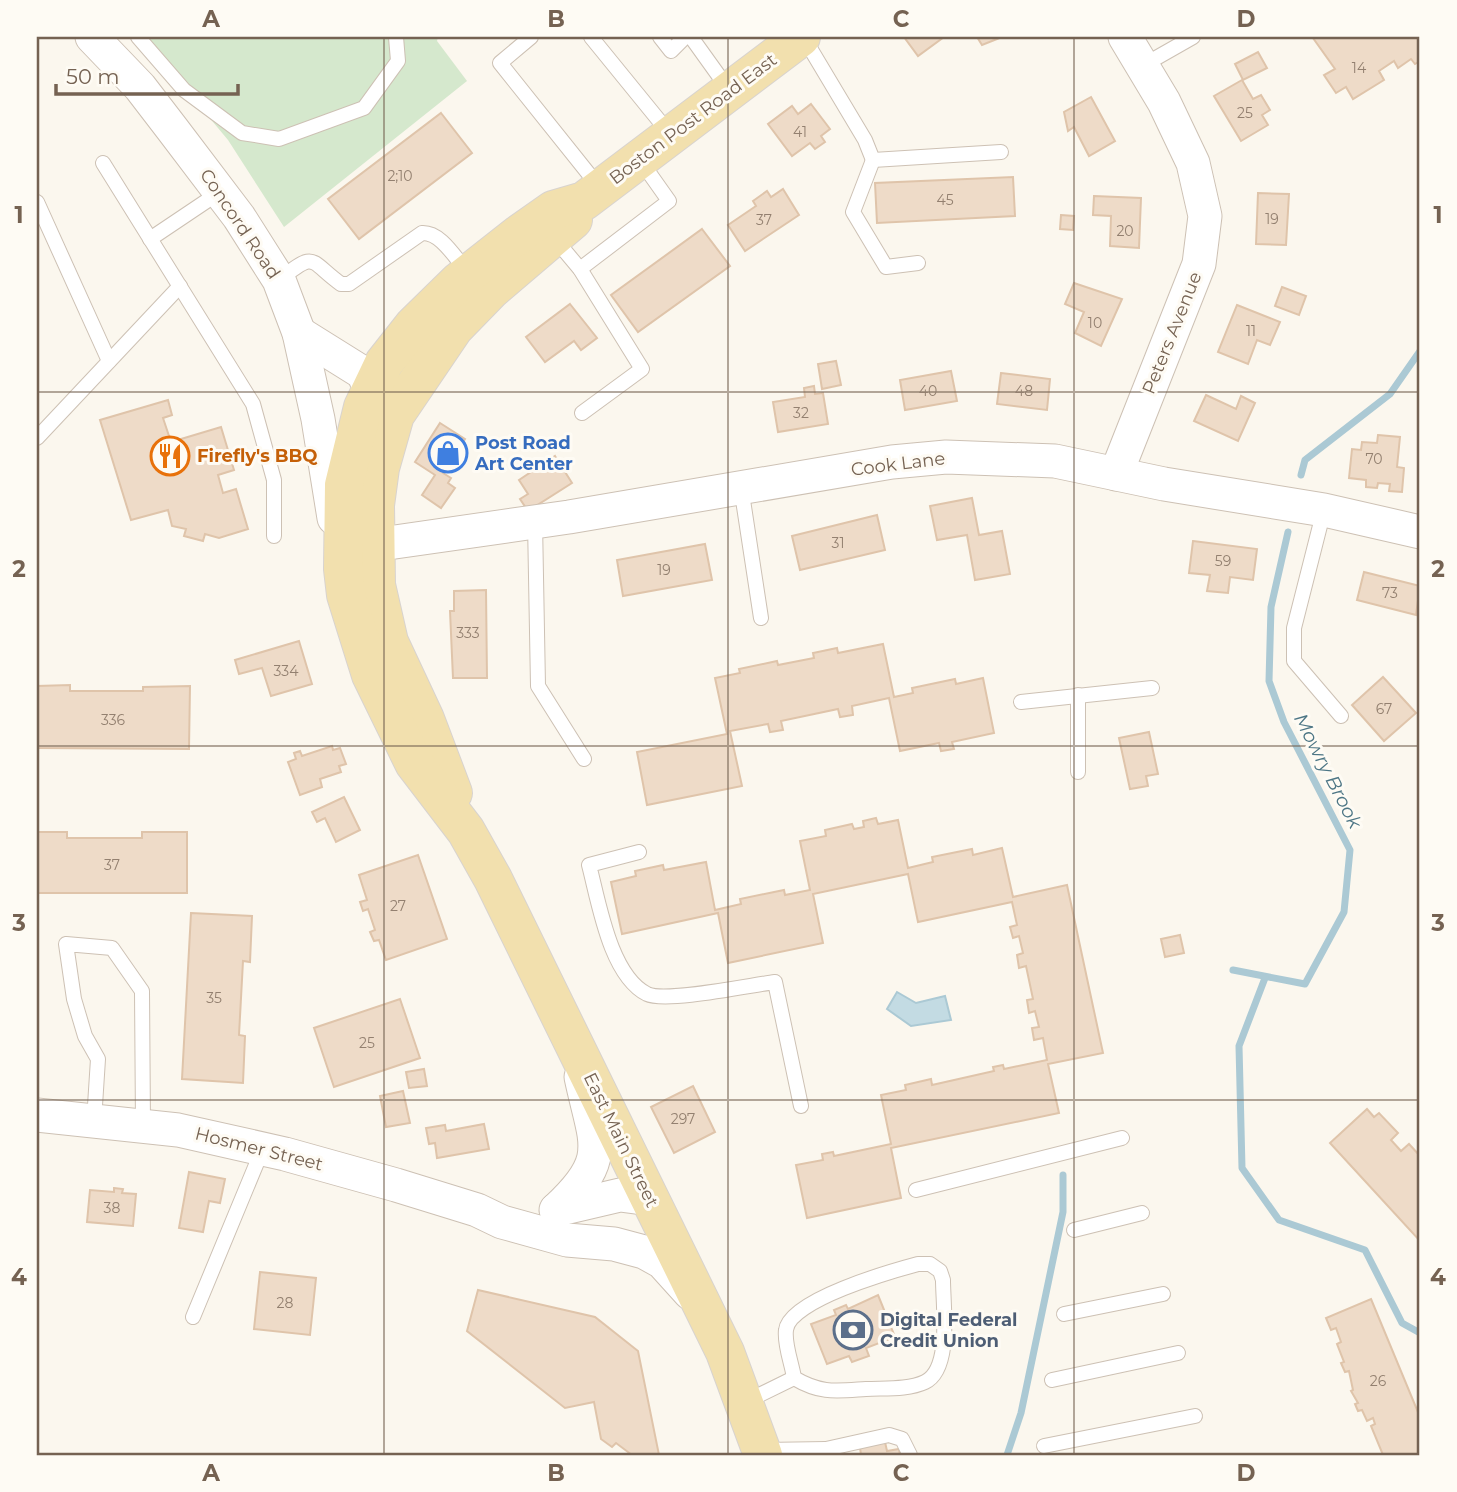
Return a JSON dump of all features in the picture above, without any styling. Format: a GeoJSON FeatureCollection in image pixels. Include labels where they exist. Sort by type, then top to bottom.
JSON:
{"type":"FeatureCollection","features":[{"type":"Feature","properties":{"kind":"main road","name":"Boston Post Road East"},"geometry":{"type":"LineString","coordinates":[[374,545],[384,363],[414,324],[469,274],[553,210],[592,194],[802,37]]}},
{"type":"Feature","properties":{"kind":"main road","name":"Boston Post Road East"},"geometry":{"type":"LineString","coordinates":[[343,569],[344,485],[382,407],[491,290],[571,223],[592,194]]}},
{"type":"Feature","properties":{"kind":"main road","name":"East Main Street"},"geometry":{"type":"LineString","coordinates":[[374,545],[376,585],[389,642],[425,719],[466,831],[725,1352],[762,1453]]}},
{"type":"Feature","properties":{"kind":"main road","name":"East Main Street"},"geometry":{"type":"LineString","coordinates":[[343,569],[356,634],[377,686],[414,763],[466,831]]}},
{"type":"Feature","properties":{"kind":"street","name":"Concord Road"},"geometry":{"type":"LineString","coordinates":[[92,37],[140,87],[220,192],[270,262],[279,281],[299,333],[310,381],[343,569]]}},
{"type":"Feature","properties":{"kind":"street","name":"Peters Avenue"},"geometry":{"type":"LineString","coordinates":[[1116,474],[1199,264],[1205,216],[1193,163],[1164,102],[1125,37]]}},
{"type":"Feature","properties":{"kind":"street"},"geometry":{"type":"LineString","coordinates":[[299,333],[363,373],[382,407]]}},
{"type":"Feature","properties":{"kind":"street"},"geometry":{"type":"LineString","coordinates":[[310,381],[325,396],[345,405],[382,407]]}},
{"type":"Feature","properties":{"kind":"street","name":"Cook Lane"},"geometry":{"type":"LineString","coordinates":[[374,545],[535,522],[892,462],[946,457],[1055,461],[1324,510],[1420,532]]}},
{"type":"Feature","properties":{"kind":"street"},"geometry":{"type":"LineString","coordinates":[[562,1225],[594,1165],[596,1149],[574,1044]]}},
{"type":"Feature","properties":{"kind":"street","name":"Hosmer Street"},"geometry":{"type":"LineString","coordinates":[[37,1115],[143,1125],[263,1148],[477,1210],[530,1213],[614,1244],[644,1252],[662,1262],[704,1308]]}},
{"type":"Feature","properties":{"kind":"street","name":"Hosmer Street"},"geometry":{"type":"LineString","coordinates":[[562,1225],[620,1195],[650,1199]]}},
{"type":"Feature","properties":{"kind":"lane"},"geometry":{"type":"LineString","coordinates":[[138,37],[184,90],[242,133],[279,139],[364,108],[398,61],[396,37]]}},
{"type":"Feature","properties":{"kind":"lane"},"geometry":{"type":"LineString","coordinates":[[531,37],[500,63],[592,194]]}},
{"type":"Feature","properties":{"kind":"lane"},"geometry":{"type":"LineString","coordinates":[[591,37],[671,135]]}},
{"type":"Feature","properties":{"kind":"lane"},"geometry":{"type":"LineString","coordinates":[[660,37],[671,51],[685,37]]}},
{"type":"Feature","properties":{"kind":"lane"},"geometry":{"type":"LineString","coordinates":[[691,37],[729,91]]}},
{"type":"Feature","properties":{"kind":"lane"},"geometry":{"type":"LineString","coordinates":[[802,37],[865,140],[873,160],[853,212],[886,267],[918,263]]}},
{"type":"Feature","properties":{"kind":"lane"},"geometry":{"type":"LineString","coordinates":[[1142,66],[1185,38]]}},
{"type":"Feature","properties":{"kind":"lane"},"geometry":{"type":"LineString","coordinates":[[873,160],[1001,152]]}},
{"type":"Feature","properties":{"kind":"lane"},"geometry":{"type":"LineString","coordinates":[[580,269],[669,201],[639,159]]}},
{"type":"Feature","properties":{"kind":"lane"},"geometry":{"type":"LineString","coordinates":[[103,163],[253,404],[274,480],[274,536]]}},
{"type":"Feature","properties":{"kind":"lane"},"geometry":{"type":"LineString","coordinates":[[150,239],[220,192]]}},
{"type":"Feature","properties":{"kind":"lane"},"geometry":{"type":"LineString","coordinates":[[37,202],[109,361]]}},
{"type":"Feature","properties":{"kind":"lane"},"geometry":{"type":"LineString","coordinates":[[279,281],[303,262],[313,261],[323,265],[341,284],[349,284],[422,233],[430,233],[469,274]]}},
{"type":"Feature","properties":{"kind":"lane"},"geometry":{"type":"LineString","coordinates":[[554,238],[580,269],[642,369],[582,413]]}},
{"type":"Feature","properties":{"kind":"lane"},"geometry":{"type":"LineString","coordinates":[[37,438],[180,286]]}},
{"type":"Feature","properties":{"kind":"lane"},"geometry":{"type":"LineString","coordinates":[[741,487],[761,618]]}},
{"type":"Feature","properties":{"kind":"lane"},"geometry":{"type":"LineString","coordinates":[[1324,510],[1294,628],[1294,661],[1341,716]]}},
{"type":"Feature","properties":{"kind":"lane"},"geometry":{"type":"LineString","coordinates":[[535,522],[538,686],[584,759]]}},
{"type":"Feature","properties":{"kind":"lane"},"geometry":{"type":"LineString","coordinates":[[1021,702],[1152,688]]}},
{"type":"Feature","properties":{"kind":"lane"},"geometry":{"type":"LineString","coordinates":[[1078,695],[1078,772]]}},
{"type":"Feature","properties":{"kind":"lane"},"geometry":{"type":"LineString","coordinates":[[639,852],[589,865],[608,933],[624,974],[649,995],[684,995],[775,982],[801,1106]]}},
{"type":"Feature","properties":{"kind":"lane"},"geometry":{"type":"LineString","coordinates":[[94,1121],[98,1059],[85,1035],[74,999],[66,944],[111,948],[142,991],[143,1125]]}},
{"type":"Feature","properties":{"kind":"lane"},"geometry":{"type":"LineString","coordinates":[[916,1190],[1122,1138]]}},
{"type":"Feature","properties":{"kind":"lane"},"geometry":{"type":"LineString","coordinates":[[193,1317],[263,1148]]}},
{"type":"Feature","properties":{"kind":"lane"},"geometry":{"type":"LineString","coordinates":[[1074,1230],[1142,1213]]}},
{"type":"Feature","properties":{"kind":"lane"},"geometry":{"type":"LineString","coordinates":[[918,1264],[930,1264],[940,1271],[944,1349],[928,1381],[912,1386],[822,1392],[794,1378],[786,1330],[796,1312],[871,1277],[918,1264]]}},
{"type":"Feature","properties":{"kind":"lane"},"geometry":{"type":"LineString","coordinates":[[1064,1314],[1163,1294]]}},
{"type":"Feature","properties":{"kind":"lane"},"geometry":{"type":"LineString","coordinates":[[1052,1380],[1178,1353]]}},
{"type":"Feature","properties":{"kind":"lane"},"geometry":{"type":"LineString","coordinates":[[744,1402],[794,1378]]}},
{"type":"Feature","properties":{"kind":"lane"},"geometry":{"type":"LineString","coordinates":[[1044,1446],[1195,1416]]}},
{"type":"Feature","properties":{"kind":"lane"},"geometry":{"type":"LineString","coordinates":[[762,1453],[826,1452],[889,1435],[902,1438],[910,1455]]}},
{"type":"Feature","properties":{"kind":"green space"},"geometry":{"type":"Polygon","coordinates":[[[142,37],[438,37],[437,41],[467,81],[284,227],[228,140],[142,37]]]}},
{"type":"Feature","properties":{"kind":"water"},"geometry":{"type":"Polygon","coordinates":[[[897,992],[916,1003],[945,996],[951,1020],[911,1026],[887,1009],[897,992]]]}},
{"type":"Feature","properties":{"kind":"building"},"geometry":{"type":"Polygon","coordinates":[[[904,37],[944,37],[918,56],[904,37]]]}},
{"type":"Feature","properties":{"kind":"building"},"geometry":{"type":"Polygon","coordinates":[[[977,37],[1002,37],[982,45],[977,37]]]}},
{"type":"Feature","properties":{"kind":"building"},"geometry":{"type":"Polygon","coordinates":[[[1420,37],[1420,61],[1415,64],[1411,59],[1398,68],[1394,61],[1379,71],[1384,80],[1353,99],[1346,87],[1336,93],[1324,75],[1335,69],[1313,38],[1420,37]]]}},
{"type":"Feature","properties":{"kind":"building"},"geometry":{"type":"Polygon","coordinates":[[[1258,52],[1267,68],[1243,80],[1235,64],[1258,52]]]}},
{"type":"Feature","properties":{"kind":"building"},"geometry":{"type":"Polygon","coordinates":[[[1242,80],[1253,99],[1261,95],[1270,110],[1262,115],[1268,125],[1241,141],[1214,96],[1242,80]]]}},
{"type":"Feature","properties":{"kind":"building"},"geometry":{"type":"Polygon","coordinates":[[[1091,97],[1115,141],[1089,156],[1074,127],[1068,131],[1064,112],[1091,97]]]}},
{"type":"Feature","properties":{"kind":"building"},"geometry":{"type":"Polygon","coordinates":[[[811,104],[830,129],[821,136],[825,142],[815,149],[810,143],[792,156],[768,124],[792,106],[798,114],[811,104]]]}},
{"type":"Feature","properties":{"kind":"building"},"geometry":{"type":"Polygon","coordinates":[[[441,113],[472,153],[359,239],[328,199],[441,113]]]}},
{"type":"Feature","properties":{"kind":"building"},"geometry":{"type":"Polygon","coordinates":[[[1013,177],[1015,216],[877,223],[875,183],[1013,177]]]}},
{"type":"Feature","properties":{"kind":"building"},"geometry":{"type":"Polygon","coordinates":[[[783,189],[799,215],[745,251],[728,225],[756,206],[753,201],[767,191],[771,197],[783,189]]]}},
{"type":"Feature","properties":{"kind":"building"},"geometry":{"type":"Polygon","coordinates":[[[1258,193],[1289,194],[1286,245],[1256,244],[1258,193]]]}},
{"type":"Feature","properties":{"kind":"building"},"geometry":{"type":"Polygon","coordinates":[[[1094,196],[1141,198],[1139,248],[1110,246],[1111,216],[1093,215],[1094,196]]]}},
{"type":"Feature","properties":{"kind":"building"},"geometry":{"type":"Polygon","coordinates":[[[1061,215],[1074,216],[1073,230],[1060,229],[1061,215]]]}},
{"type":"Feature","properties":{"kind":"building"},"geometry":{"type":"Polygon","coordinates":[[[702,229],[730,266],[638,332],[611,295],[702,229]]]}},
{"type":"Feature","properties":{"kind":"building"},"geometry":{"type":"Polygon","coordinates":[[[1074,283],[1122,299],[1101,346],[1075,333],[1084,312],[1065,304],[1074,283]]]}},
{"type":"Feature","properties":{"kind":"building"},"geometry":{"type":"Polygon","coordinates":[[[1282,287],[1306,296],[1299,315],[1275,306],[1282,287]]]}},
{"type":"Feature","properties":{"kind":"building"},"geometry":{"type":"Polygon","coordinates":[[[570,304],[597,338],[581,350],[574,341],[545,362],[526,337],[570,304]]]}},
{"type":"Feature","properties":{"kind":"building"},"geometry":{"type":"Polygon","coordinates":[[[1237,305],[1280,322],[1270,345],[1257,340],[1248,364],[1218,352],[1237,305]]]}},
{"type":"Feature","properties":{"kind":"building"},"geometry":{"type":"Polygon","coordinates":[[[836,361],[841,385],[822,389],[818,364],[836,361]]]}},
{"type":"Feature","properties":{"kind":"building"},"geometry":{"type":"Polygon","coordinates":[[[951,371],[957,401],[905,410],[900,380],[951,371]]]}},
{"type":"Feature","properties":{"kind":"building"},"geometry":{"type":"Polygon","coordinates":[[[1001,373],[1050,379],[1047,410],[997,404],[1001,373]]]}},
{"type":"Feature","properties":{"kind":"building"},"geometry":{"type":"Polygon","coordinates":[[[814,386],[815,394],[823,393],[828,424],[778,432],[773,402],[805,397],[804,388],[814,386]]]}},
{"type":"Feature","properties":{"kind":"building"},"geometry":{"type":"Polygon","coordinates":[[[1206,395],[1236,409],[1241,396],[1255,403],[1238,441],[1194,421],[1206,395]]]}},
{"type":"Feature","properties":{"kind":"building","name":"Firefly's BBQ"},"geometry":{"type":"Polygon","coordinates":[[[168,400],[172,415],[163,418],[171,442],[221,427],[234,470],[218,475],[223,493],[236,489],[248,529],[219,538],[205,534],[203,541],[184,536],[186,529],[172,526],[168,510],[131,520],[100,420],[168,400]]]}},
{"type":"Feature","properties":{"kind":"building"},"geometry":{"type":"Polygon","coordinates":[[[440,423],[465,439],[443,473],[451,478],[448,483],[455,488],[441,508],[422,495],[435,475],[415,462],[440,423]]]}},
{"type":"Feature","properties":{"kind":"building"},"geometry":{"type":"Polygon","coordinates":[[[1378,435],[1400,437],[1397,467],[1404,468],[1402,492],[1389,491],[1390,484],[1378,483],[1377,488],[1366,487],[1366,480],[1349,478],[1352,449],[1361,450],[1362,442],[1377,443],[1378,435]]]}},
{"type":"Feature","properties":{"kind":"building"},"geometry":{"type":"Polygon","coordinates":[[[555,456],[572,483],[528,511],[520,499],[528,494],[519,480],[555,456]]]}},
{"type":"Feature","properties":{"kind":"building"},"geometry":{"type":"Polygon","coordinates":[[[972,498],[979,535],[1002,531],[1010,574],[975,580],[967,535],[937,540],[930,506],[972,498]]]}},
{"type":"Feature","properties":{"kind":"building"},"geometry":{"type":"Polygon","coordinates":[[[877,515],[885,550],[800,570],[792,536],[877,515]]]}},
{"type":"Feature","properties":{"kind":"building"},"geometry":{"type":"Polygon","coordinates":[[[1193,541],[1257,549],[1253,580],[1230,577],[1228,593],[1207,591],[1210,575],[1189,573],[1193,541]]]}},
{"type":"Feature","properties":{"kind":"building"},"geometry":{"type":"Polygon","coordinates":[[[705,544],[712,580],[623,596],[617,560],[705,544]]]}},
{"type":"Feature","properties":{"kind":"building"},"geometry":{"type":"Polygon","coordinates":[[[1364,572],[1420,586],[1416,615],[1357,600],[1364,572]]]}},
{"type":"Feature","properties":{"kind":"building"},"geometry":{"type":"Polygon","coordinates":[[[486,590],[487,678],[453,678],[450,611],[454,611],[454,591],[486,590]]]}},
{"type":"Feature","properties":{"kind":"building"},"geometry":{"type":"Polygon","coordinates":[[[299,641],[312,684],[271,696],[262,668],[239,674],[235,660],[299,641]]]}},
{"type":"Feature","properties":{"kind":"building"},"geometry":{"type":"Polygon","coordinates":[[[883,644],[894,697],[913,693],[912,688],[955,679],[956,684],[983,678],[994,733],[952,742],[954,749],[941,751],[939,743],[900,751],[889,698],[852,706],[853,715],[840,717],[838,709],[781,721],[783,730],[770,732],[768,724],[730,731],[742,786],[647,805],[637,752],[727,734],[715,678],[740,673],[739,669],[777,661],[778,665],[814,658],[813,653],[837,648],[838,653],[883,644]]]}},
{"type":"Feature","properties":{"kind":"building"},"geometry":{"type":"Polygon","coordinates":[[[1383,677],[1416,713],[1384,741],[1352,705],[1383,677]]]}},
{"type":"Feature","properties":{"kind":"building"},"geometry":{"type":"Polygon","coordinates":[[[70,685],[70,691],[143,691],[143,687],[190,686],[189,749],[37,748],[37,686],[70,685]]]}},
{"type":"Feature","properties":{"kind":"building"},"geometry":{"type":"Polygon","coordinates":[[[1149,732],[1158,774],[1146,776],[1148,786],[1130,789],[1119,738],[1149,732]]]}},
{"type":"Feature","properties":{"kind":"building"},"geometry":{"type":"Polygon","coordinates":[[[332,746],[333,750],[340,748],[346,764],[339,766],[341,772],[320,779],[322,787],[300,795],[288,762],[296,759],[294,753],[300,751],[302,756],[332,746]]]}},
{"type":"Feature","properties":{"kind":"building"},"geometry":{"type":"Polygon","coordinates":[[[344,797],[360,830],[336,842],[325,818],[317,822],[312,812],[344,797]]]}},
{"type":"Feature","properties":{"kind":"building"},"geometry":{"type":"Polygon","coordinates":[[[876,818],[878,824],[898,820],[908,868],[933,862],[932,857],[972,849],[973,855],[1002,848],[1013,897],[1067,885],[1103,1053],[1048,1064],[1059,1113],[891,1148],[901,1198],[807,1218],[796,1165],[823,1160],[822,1154],[833,1152],[834,1156],[891,1144],[881,1095],[906,1090],[905,1085],[931,1079],[932,1085],[994,1071],[993,1067],[1003,1065],[1004,1069],[1047,1060],[1043,1038],[1034,1040],[1032,1028],[1039,1027],[1035,1011],[1029,1013],[1027,1000],[1033,999],[1026,966],[1019,968],[1017,955],[1023,953],[1019,936],[1013,938],[1010,927],[1017,925],[1012,902],[918,922],[908,874],[813,894],[823,943],[728,963],[718,913],[622,934],[611,882],[636,876],[635,871],[663,865],[664,870],[706,862],[715,910],[741,904],[740,899],[784,890],[785,895],[810,890],[800,841],[826,836],[825,830],[852,824],[854,829],[864,827],[863,821],[876,818]]]}},
{"type":"Feature","properties":{"kind":"building"},"geometry":{"type":"Polygon","coordinates":[[[37,832],[67,832],[67,838],[142,838],[142,832],[187,832],[187,893],[37,893],[37,832]]]}},
{"type":"Feature","properties":{"kind":"building"},"geometry":{"type":"Polygon","coordinates":[[[418,855],[447,939],[386,960],[379,940],[374,941],[370,932],[375,930],[368,909],[363,911],[360,902],[367,900],[359,875],[418,855]]]}},
{"type":"Feature","properties":{"kind":"building"},"geometry":{"type":"Polygon","coordinates":[[[191,913],[252,916],[250,962],[243,961],[239,1035],[245,1036],[243,1083],[182,1079],[191,913]]]}},
{"type":"Feature","properties":{"kind":"building"},"geometry":{"type":"Polygon","coordinates":[[[1180,935],[1184,953],[1165,957],[1161,939],[1180,935]]]}},
{"type":"Feature","properties":{"kind":"building"},"geometry":{"type":"Polygon","coordinates":[[[400,999],[420,1058],[334,1087],[314,1028],[400,999]]]}},
{"type":"Feature","properties":{"kind":"building"},"geometry":{"type":"Polygon","coordinates":[[[424,1069],[427,1086],[409,1088],[406,1072],[424,1069]]]}},
{"type":"Feature","properties":{"kind":"building"},"geometry":{"type":"Polygon","coordinates":[[[693,1086],[715,1132],[674,1153],[651,1107],[693,1086]]]}},
{"type":"Feature","properties":{"kind":"building"},"geometry":{"type":"Polygon","coordinates":[[[403,1091],[410,1123],[386,1127],[380,1096],[403,1091]]]}},
{"type":"Feature","properties":{"kind":"building"},"geometry":{"type":"Polygon","coordinates":[[[1367,1109],[1374,1117],[1379,1113],[1398,1133],[1391,1140],[1401,1151],[1409,1144],[1420,1156],[1420,1241],[1330,1143],[1367,1109]]]}},
{"type":"Feature","properties":{"kind":"building"},"geometry":{"type":"Polygon","coordinates":[[[484,1124],[489,1149],[437,1158],[435,1143],[429,1144],[426,1128],[445,1125],[446,1131],[484,1124]]]}},
{"type":"Feature","properties":{"kind":"building"},"geometry":{"type":"Polygon","coordinates":[[[189,1172],[225,1179],[220,1203],[209,1201],[203,1232],[179,1228],[189,1172]]]}},
{"type":"Feature","properties":{"kind":"building"},"geometry":{"type":"Polygon","coordinates":[[[114,1188],[123,1189],[122,1193],[136,1194],[133,1226],[87,1222],[90,1190],[114,1192],[114,1188]]]}},
{"type":"Feature","properties":{"kind":"building"},"geometry":{"type":"Polygon","coordinates":[[[260,1272],[316,1278],[310,1335],[254,1329],[260,1272]]]}},
{"type":"Feature","properties":{"kind":"building"},"geometry":{"type":"Polygon","coordinates":[[[478,1290],[595,1317],[638,1351],[659,1455],[632,1455],[616,1443],[612,1447],[601,1439],[594,1402],[565,1408],[467,1331],[478,1290]]]}},
{"type":"Feature","properties":{"kind":"building","name":"Digital Federal Credit Union"},"geometry":{"type":"Polygon","coordinates":[[[878,1295],[895,1337],[866,1348],[869,1356],[852,1362],[849,1356],[827,1364],[811,1324],[836,1315],[834,1310],[846,1305],[848,1309],[878,1295]]]}},
{"type":"Feature","properties":{"kind":"building"},"geometry":{"type":"Polygon","coordinates":[[[1371,1299],[1420,1417],[1420,1455],[1383,1455],[1371,1426],[1375,1424],[1373,1418],[1367,1421],[1362,1410],[1358,1411],[1355,1404],[1358,1403],[1351,1391],[1349,1371],[1345,1372],[1341,1363],[1344,1362],[1337,1344],[1341,1342],[1336,1328],[1331,1330],[1326,1318],[1371,1299]]]}},
{"type":"Feature","properties":{"kind":"building"},"geometry":{"type":"Polygon","coordinates":[[[885,1442],[887,1451],[899,1449],[900,1455],[861,1455],[860,1447],[885,1442]]]}},
{"type":"Feature","properties":{"kind":"waterway","name":"Mowry Brook"},"geometry":{"type":"LineString","coordinates":[[1301,475],[1305,460],[1390,394],[1420,351]]}},
{"type":"Feature","properties":{"kind":"waterway","name":"Mowry Brook"},"geometry":{"type":"LineString","coordinates":[[1233,970],[1305,984],[1344,912],[1350,850],[1284,722],[1269,681],[1271,607],[1288,532]]}},
{"type":"Feature","properties":{"kind":"waterway"},"geometry":{"type":"LineString","coordinates":[[1265,978],[1239,1046],[1242,1168],[1279,1220],[1365,1250],[1402,1323],[1420,1333]]}},
{"type":"Feature","properties":{"kind":"waterway","name":"Mowry Brook"},"geometry":{"type":"LineString","coordinates":[[1007,1455],[1021,1413],[1063,1212],[1063,1175]]}},
{"type":"Feature","properties":{"kind":"place","name":"Post Road Art Center"},"geometry":{"type":"Point","coordinates":[448,453]}},
{"type":"Feature","properties":{"kind":"place","name":"Firefly's BBQ"},"geometry":{"type":"Point","coordinates":[170,456]}},
{"type":"Feature","properties":{"kind":"place","name":"Digital Federal Credit Union"},"geometry":{"type":"Point","coordinates":[853,1330]}}]}
